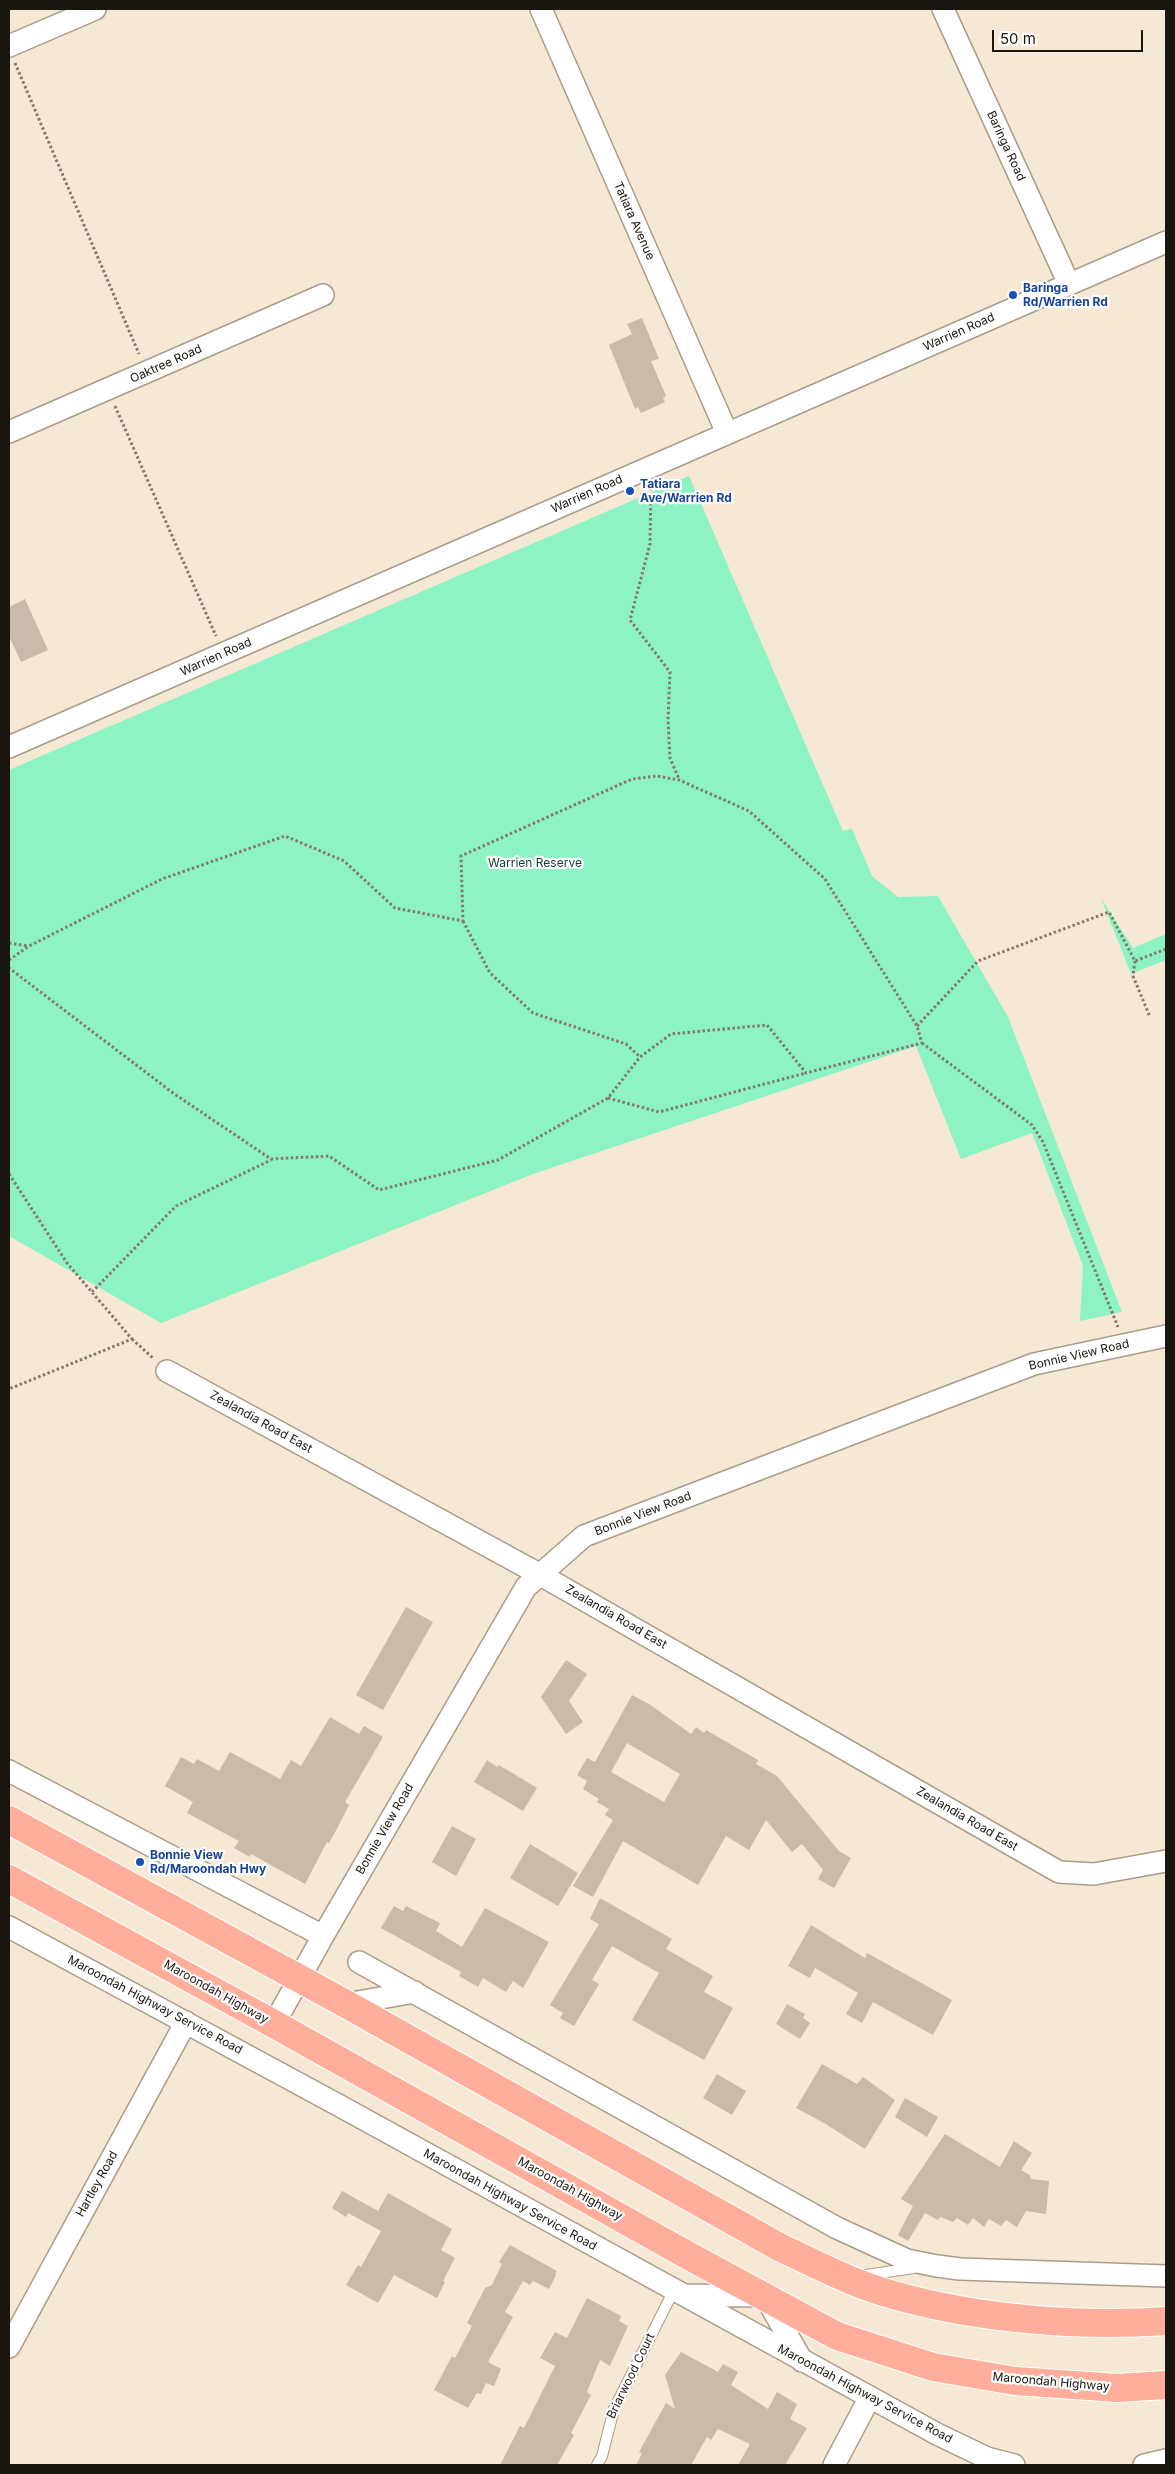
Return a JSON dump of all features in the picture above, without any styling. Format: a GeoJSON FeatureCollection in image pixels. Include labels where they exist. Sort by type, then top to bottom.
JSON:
{"type":"FeatureCollection","features":[{"type":"Feature","properties":{"kind":"highway"},"geometry":{"type":"LineString","coordinates":[[9,1820],[298,1980],[346,2004],[781,2248],[848,2278],[889,2294],[1006,2318],[1139,2322],[1166,2321]]}},
{"type":"Feature","properties":{"kind":"highway","name":"Maroondah Highway"},"geometry":{"type":"LineString","coordinates":[[9,1879],[838,2336],[933,2367],[1015,2381],[1118,2388],[1166,2385]]}},
{"type":"Feature","properties":{"kind":"street"},"geometry":{"type":"LineString","coordinates":[[11,52],[95,9]]}},
{"type":"Feature","properties":{"kind":"street","name":"Tatiara Avenue"},"geometry":{"type":"LineString","coordinates":[[541,9],[727,433]]}},
{"type":"Feature","properties":{"kind":"street","name":"Baringa Road"},"geometry":{"type":"LineString","coordinates":[[943,9],[1069,284]]}},
{"type":"Feature","properties":{"kind":"street","name":"Warrien Road"},"geometry":{"type":"LineString","coordinates":[[9,747],[1166,242]]}},
{"type":"Feature","properties":{"kind":"street","name":"Oaktree Road"},"geometry":{"type":"LineString","coordinates":[[9,432],[323,295]]}},
{"type":"Feature","properties":{"kind":"street","name":"Bonnie View Road"},"geometry":{"type":"LineString","coordinates":[[274,2024],[323,1936],[526,1588],[539,1574],[584,1536],[1034,1364],[1166,1336]]}},
{"type":"Feature","properties":{"kind":"street","name":"Zealandia Road East"},"geometry":{"type":"LineString","coordinates":[[168,1371],[539,1574],[1059,1872],[1094,1874],[1166,1861]]}},
{"type":"Feature","properties":{"kind":"street"},"geometry":{"type":"LineString","coordinates":[[9,1771],[323,1936]]}},
{"type":"Feature","properties":{"kind":"street","name":"Maroondah Highway Service Road"},"geometry":{"type":"LineString","coordinates":[[9,1927],[186,2022],[802,2361],[987,2458],[1014,2465]]}},
{"type":"Feature","properties":{"kind":"street"},"geometry":{"type":"LineString","coordinates":[[359,1962],[837,2228],[907,2260],[960,2269],[1166,2276]]}},
{"type":"Feature","properties":{"kind":"street"},"geometry":{"type":"LineString","coordinates":[[346,2004],[415,1992]]}},
{"type":"Feature","properties":{"kind":"street","name":"Hartley Road"},"geometry":{"type":"LineString","coordinates":[[9,2347],[186,2022]]}},
{"type":"Feature","properties":{"kind":"street"},"geometry":{"type":"LineString","coordinates":[[678,2293],[764,2296],[802,2361]]}},
{"type":"Feature","properties":{"kind":"street"},"geometry":{"type":"LineString","coordinates":[[834,2465],[870,2397]]}},
{"type":"Feature","properties":{"kind":"street"},"geometry":{"type":"LineString","coordinates":[[1144,2465],[1166,2460]]}},
{"type":"Feature","properties":{"kind":"lane"},"geometry":{"type":"LineString","coordinates":[[848,2278],[932,2265]]}},
{"type":"Feature","properties":{"kind":"lane","name":"Briarwood Court"},"geometry":{"type":"LineString","coordinates":[[597,2465],[602,2456],[614,2409],[678,2293]]}},
{"type":"Feature","properties":{"kind":"path"},"geometry":{"type":"LineString","coordinates":[[11,52],[147,372]]}},
{"type":"Feature","properties":{"kind":"path"},"geometry":{"type":"LineString","coordinates":[[108,389],[224,654]]}},
{"type":"Feature","properties":{"kind":"path"},"geometry":{"type":"LineString","coordinates":[[651,466],[650,544],[630,620],[670,672],[668,720],[670,758],[679,780]]}},
{"type":"Feature","properties":{"kind":"path"},"geometry":{"type":"LineString","coordinates":[[640,1057],[626,1044],[533,1013],[490,973],[463,921],[460,856],[632,778],[657,776],[679,780],[749,811],[825,879],[917,1026],[922,1043],[1032,1125],[1043,1142],[1126,1344]]}},
{"type":"Feature","properties":{"kind":"path"},"geometry":{"type":"LineString","coordinates":[[9,960],[29,946],[162,879],[285,836],[344,861],[395,908],[463,921]]}},
{"type":"Feature","properties":{"kind":"path"},"geometry":{"type":"LineString","coordinates":[[917,1026],[978,961],[1108,912],[1135,961],[1134,976],[1150,1017]]}},
{"type":"Feature","properties":{"kind":"path"},"geometry":{"type":"LineString","coordinates":[[9,943],[29,946]]}},
{"type":"Feature","properties":{"kind":"path"},"geometry":{"type":"LineString","coordinates":[[1135,961],[1166,949]]}},
{"type":"Feature","properties":{"kind":"path"},"geometry":{"type":"LineString","coordinates":[[9,968],[173,1093],[271,1159]]}},
{"type":"Feature","properties":{"kind":"path"},"geometry":{"type":"LineString","coordinates":[[92,1292],[176,1206],[271,1159],[329,1156],[379,1190],[498,1160],[608,1098],[640,1057],[671,1034],[767,1025],[806,1073]]}},
{"type":"Feature","properties":{"kind":"path"},"geometry":{"type":"LineString","coordinates":[[608,1098],[659,1112],[922,1043]]}},
{"type":"Feature","properties":{"kind":"path"},"geometry":{"type":"LineString","coordinates":[[9,1174],[67,1262],[132,1339],[168,1371]]}},
{"type":"Feature","properties":{"kind":"path"},"geometry":{"type":"LineString","coordinates":[[9,1388],[132,1339]]}},
{"type":"Feature","properties":{"kind":"green space","name":"Warrien Reserve"},"geometry":{"type":"Polygon","coordinates":[[[689,476],[843,831],[852,829],[872,876],[898,897],[938,896],[1008,1017],[1122,1312],[1080,1321],[1083,1266],[1032,1133],[961,1159],[916,1046],[533,1174],[161,1323],[9,1236],[9,770],[689,476]]]}},
{"type":"Feature","properties":{"kind":"green space"},"geometry":{"type":"Polygon","coordinates":[[[1101,898],[1133,948],[1166,934],[1166,960],[1131,974],[1101,898]]]}},
{"type":"Feature","properties":{"kind":"building"},"geometry":{"type":"Polygon","coordinates":[[[642,318],[659,359],[651,361],[666,396],[663,398],[665,402],[641,413],[638,407],[635,409],[609,345],[632,334],[627,324],[642,318]]]}},
{"type":"Feature","properties":{"kind":"building"},"geometry":{"type":"Polygon","coordinates":[[[25,599],[48,650],[21,662],[9,636],[9,607],[25,599]]]}},
{"type":"Feature","properties":{"kind":"building"},"geometry":{"type":"Polygon","coordinates":[[[406,1607],[433,1622],[383,1710],[356,1695],[406,1607]]]}},
{"type":"Feature","properties":{"kind":"building"},"geometry":{"type":"Polygon","coordinates":[[[566,1660],[587,1674],[569,1701],[583,1722],[566,1734],[541,1697],[566,1660]]]}},
{"type":"Feature","properties":{"kind":"building"},"geometry":{"type":"Polygon","coordinates":[[[632,1695],[649,1704],[691,1734],[696,1727],[704,1733],[706,1730],[758,1760],[756,1764],[777,1776],[839,1851],[851,1858],[834,1888],[818,1879],[823,1870],[802,1844],[792,1852],[766,1820],[749,1850],[726,1836],[698,1885],[623,1841],[593,1897],[573,1886],[613,1820],[605,1815],[609,1809],[597,1802],[599,1799],[583,1789],[587,1781],[577,1775],[587,1758],[595,1762],[632,1695]],[[627,1743],[611,1772],[664,1802],[680,1774],[627,1743]]]}},
{"type":"Feature","properties":{"kind":"building"},"geometry":{"type":"Polygon","coordinates":[[[330,1717],[359,1734],[364,1726],[383,1737],[345,1802],[349,1805],[305,1884],[251,1854],[250,1857],[234,1848],[239,1841],[187,1813],[193,1802],[165,1786],[181,1757],[194,1764],[197,1759],[219,1771],[230,1752],[280,1779],[291,1760],[301,1766],[330,1717]]]}},
{"type":"Feature","properties":{"kind":"building"},"geometry":{"type":"Polygon","coordinates":[[[487,1760],[497,1767],[499,1765],[537,1788],[523,1811],[474,1782],[487,1760]]]}},
{"type":"Feature","properties":{"kind":"building"},"geometry":{"type":"Polygon","coordinates":[[[452,1826],[476,1839],[456,1876],[432,1862],[452,1826]]]}},
{"type":"Feature","properties":{"kind":"building"},"geometry":{"type":"Polygon","coordinates":[[[530,1844],[578,1873],[558,1906],[510,1878],[530,1844]]]}},
{"type":"Feature","properties":{"kind":"building"},"geometry":{"type":"Polygon","coordinates":[[[600,1898],[672,1939],[666,1949],[713,1976],[704,1992],[733,2008],[704,2060],[632,2020],[659,1973],[612,1946],[592,1980],[599,1984],[574,2026],[560,2018],[563,2013],[550,2005],[599,1924],[590,1919],[600,1898]]]}},
{"type":"Feature","properties":{"kind":"building"},"geometry":{"type":"Polygon","coordinates":[[[394,1906],[403,1911],[406,1906],[440,1923],[436,1931],[462,1947],[485,1908],[549,1942],[523,1988],[513,1981],[506,1992],[483,1978],[478,1987],[459,1976],[461,1972],[381,1928],[394,1906]]]}},
{"type":"Feature","properties":{"kind":"building"},"geometry":{"type":"Polygon","coordinates":[[[811,1925],[865,1958],[867,1953],[952,2000],[933,2035],[873,2002],[862,2023],[846,2014],[858,1993],[815,1968],[810,1978],[788,1966],[811,1925]]]}},
{"type":"Feature","properties":{"kind":"building"},"geometry":{"type":"Polygon","coordinates":[[[787,2004],[805,2014],[803,2018],[810,2023],[800,2039],[776,2024],[787,2004]]]}},
{"type":"Feature","properties":{"kind":"building"},"geometry":{"type":"Polygon","coordinates":[[[822,2064],[857,2084],[863,2077],[895,2100],[865,2149],[796,2108],[822,2064]]]}},
{"type":"Feature","properties":{"kind":"building"},"geometry":{"type":"Polygon","coordinates":[[[717,2074],[746,2091],[732,2115],[703,2098],[717,2074]]]}},
{"type":"Feature","properties":{"kind":"building"},"geometry":{"type":"Polygon","coordinates":[[[905,2098],[938,2117],[927,2137],[895,2117],[905,2098]]]}},
{"type":"Feature","properties":{"kind":"building"},"geometry":{"type":"Polygon","coordinates":[[[945,2134],[1000,2167],[1014,2141],[1032,2153],[1021,2170],[1030,2175],[1031,2179],[1049,2181],[1046,2214],[1026,2211],[1017,2227],[1006,2220],[1001,2226],[989,2219],[984,2227],[973,2218],[968,2225],[957,2218],[953,2222],[940,2217],[938,2220],[925,2213],[908,2241],[898,2235],[913,2206],[901,2199],[945,2134]]]}},
{"type":"Feature","properties":{"kind":"building"},"geometry":{"type":"Polygon","coordinates":[[[342,2191],[378,2211],[388,2193],[452,2229],[441,2250],[455,2258],[443,2281],[445,2282],[437,2298],[394,2275],[378,2303],[346,2285],[358,2265],[361,2267],[381,2231],[348,2213],[346,2217],[332,2208],[342,2191]]]}},
{"type":"Feature","properties":{"kind":"building"},"geometry":{"type":"Polygon","coordinates":[[[510,2245],[557,2271],[556,2275],[549,2289],[533,2281],[530,2285],[523,2281],[505,2312],[513,2317],[488,2362],[501,2369],[494,2386],[486,2383],[481,2394],[477,2393],[468,2408],[434,2390],[452,2356],[455,2358],[472,2326],[467,2323],[485,2288],[492,2285],[502,2264],[499,2262],[510,2245]]]}},
{"type":"Feature","properties":{"kind":"building"},"geometry":{"type":"Polygon","coordinates":[[[587,2298],[621,2316],[619,2321],[628,2326],[610,2366],[600,2360],[587,2392],[591,2395],[571,2433],[574,2435],[557,2465],[500,2465],[520,2426],[524,2428],[555,2366],[540,2358],[555,2332],[567,2338],[587,2298]]]}},
{"type":"Feature","properties":{"kind":"building"},"geometry":{"type":"Polygon","coordinates":[[[681,2352],[718,2372],[723,2364],[738,2372],[731,2385],[768,2409],[777,2392],[797,2404],[790,2419],[807,2428],[785,2465],[738,2465],[750,2444],[718,2429],[711,2440],[707,2437],[691,2465],[636,2465],[642,2453],[639,2452],[666,2403],[675,2409],[665,2375],[681,2352]]]}},
{"type":"Feature","properties":{"kind":"place","name":"Baringa Rd/Warrien Rd"},"geometry":{"type":"Point","coordinates":[1013,295]}},
{"type":"Feature","properties":{"kind":"place","name":"Tatiara Ave/Warrien Rd"},"geometry":{"type":"Point","coordinates":[630,491]}},
{"type":"Feature","properties":{"kind":"place","name":"Bonnie View Rd/Maroondah Hwy"},"geometry":{"type":"Point","coordinates":[140,1862]}}]}
